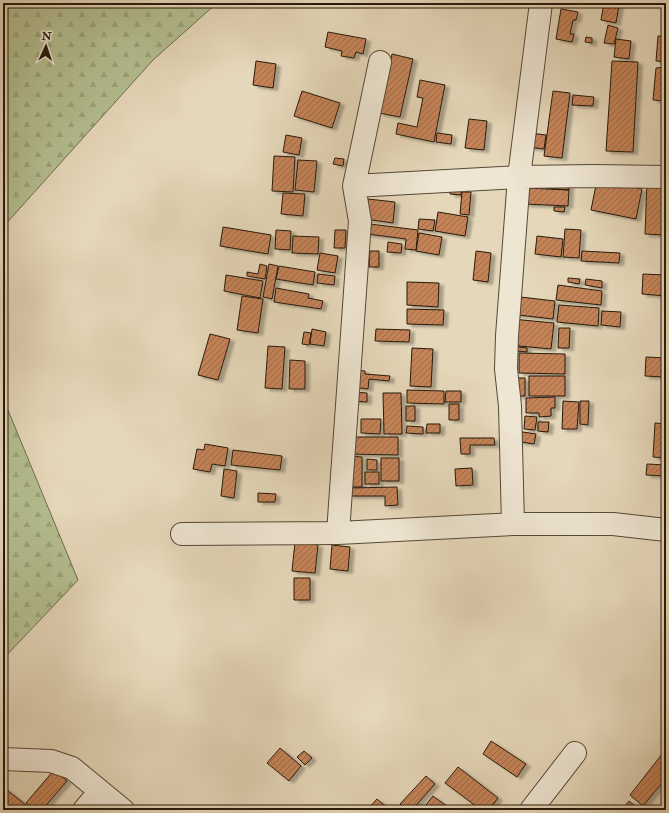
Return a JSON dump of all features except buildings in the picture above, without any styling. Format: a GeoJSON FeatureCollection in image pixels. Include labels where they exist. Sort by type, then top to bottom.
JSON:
{"type":"FeatureCollection","features":[{"type":"Feature","properties":{"kind":"street"},"geometry":{"type":"LineString","coordinates":[[513,524],[510,406],[506,369],[507,336],[519,177],[542,3]]}},
{"type":"Feature","properties":{"kind":"street"},"geometry":{"type":"LineString","coordinates":[[338,533],[360,222],[354,186],[380,62]]}},
{"type":"Feature","properties":{"kind":"street"},"geometry":{"type":"LineString","coordinates":[[354,186],[519,177],[666,177]]}},
{"type":"Feature","properties":{"kind":"street"},"geometry":{"type":"LineString","coordinates":[[182,534],[338,533],[513,524],[613,524],[666,530]]}},
{"type":"Feature","properties":{"kind":"street"},"geometry":{"type":"LineString","coordinates":[[531,810],[575,753]]}},
{"type":"Feature","properties":{"kind":"street"},"geometry":{"type":"LineString","coordinates":[[3,759],[51,761],[72,768],[123,810]]}},
{"type":"Feature","properties":{"kind":"street"},"geometry":{"type":"LineString","coordinates":[[84,810],[100,791]]}},
{"type":"Feature","properties":{"kind":"green space"},"geometry":{"type":"Polygon","coordinates":[[[3,3],[217,3],[153,60],[3,227],[3,3]]]}},
{"type":"Feature","properties":{"kind":"green space"},"geometry":{"type":"Polygon","coordinates":[[[3,398],[78,580],[3,659],[3,398]]]}}]}
